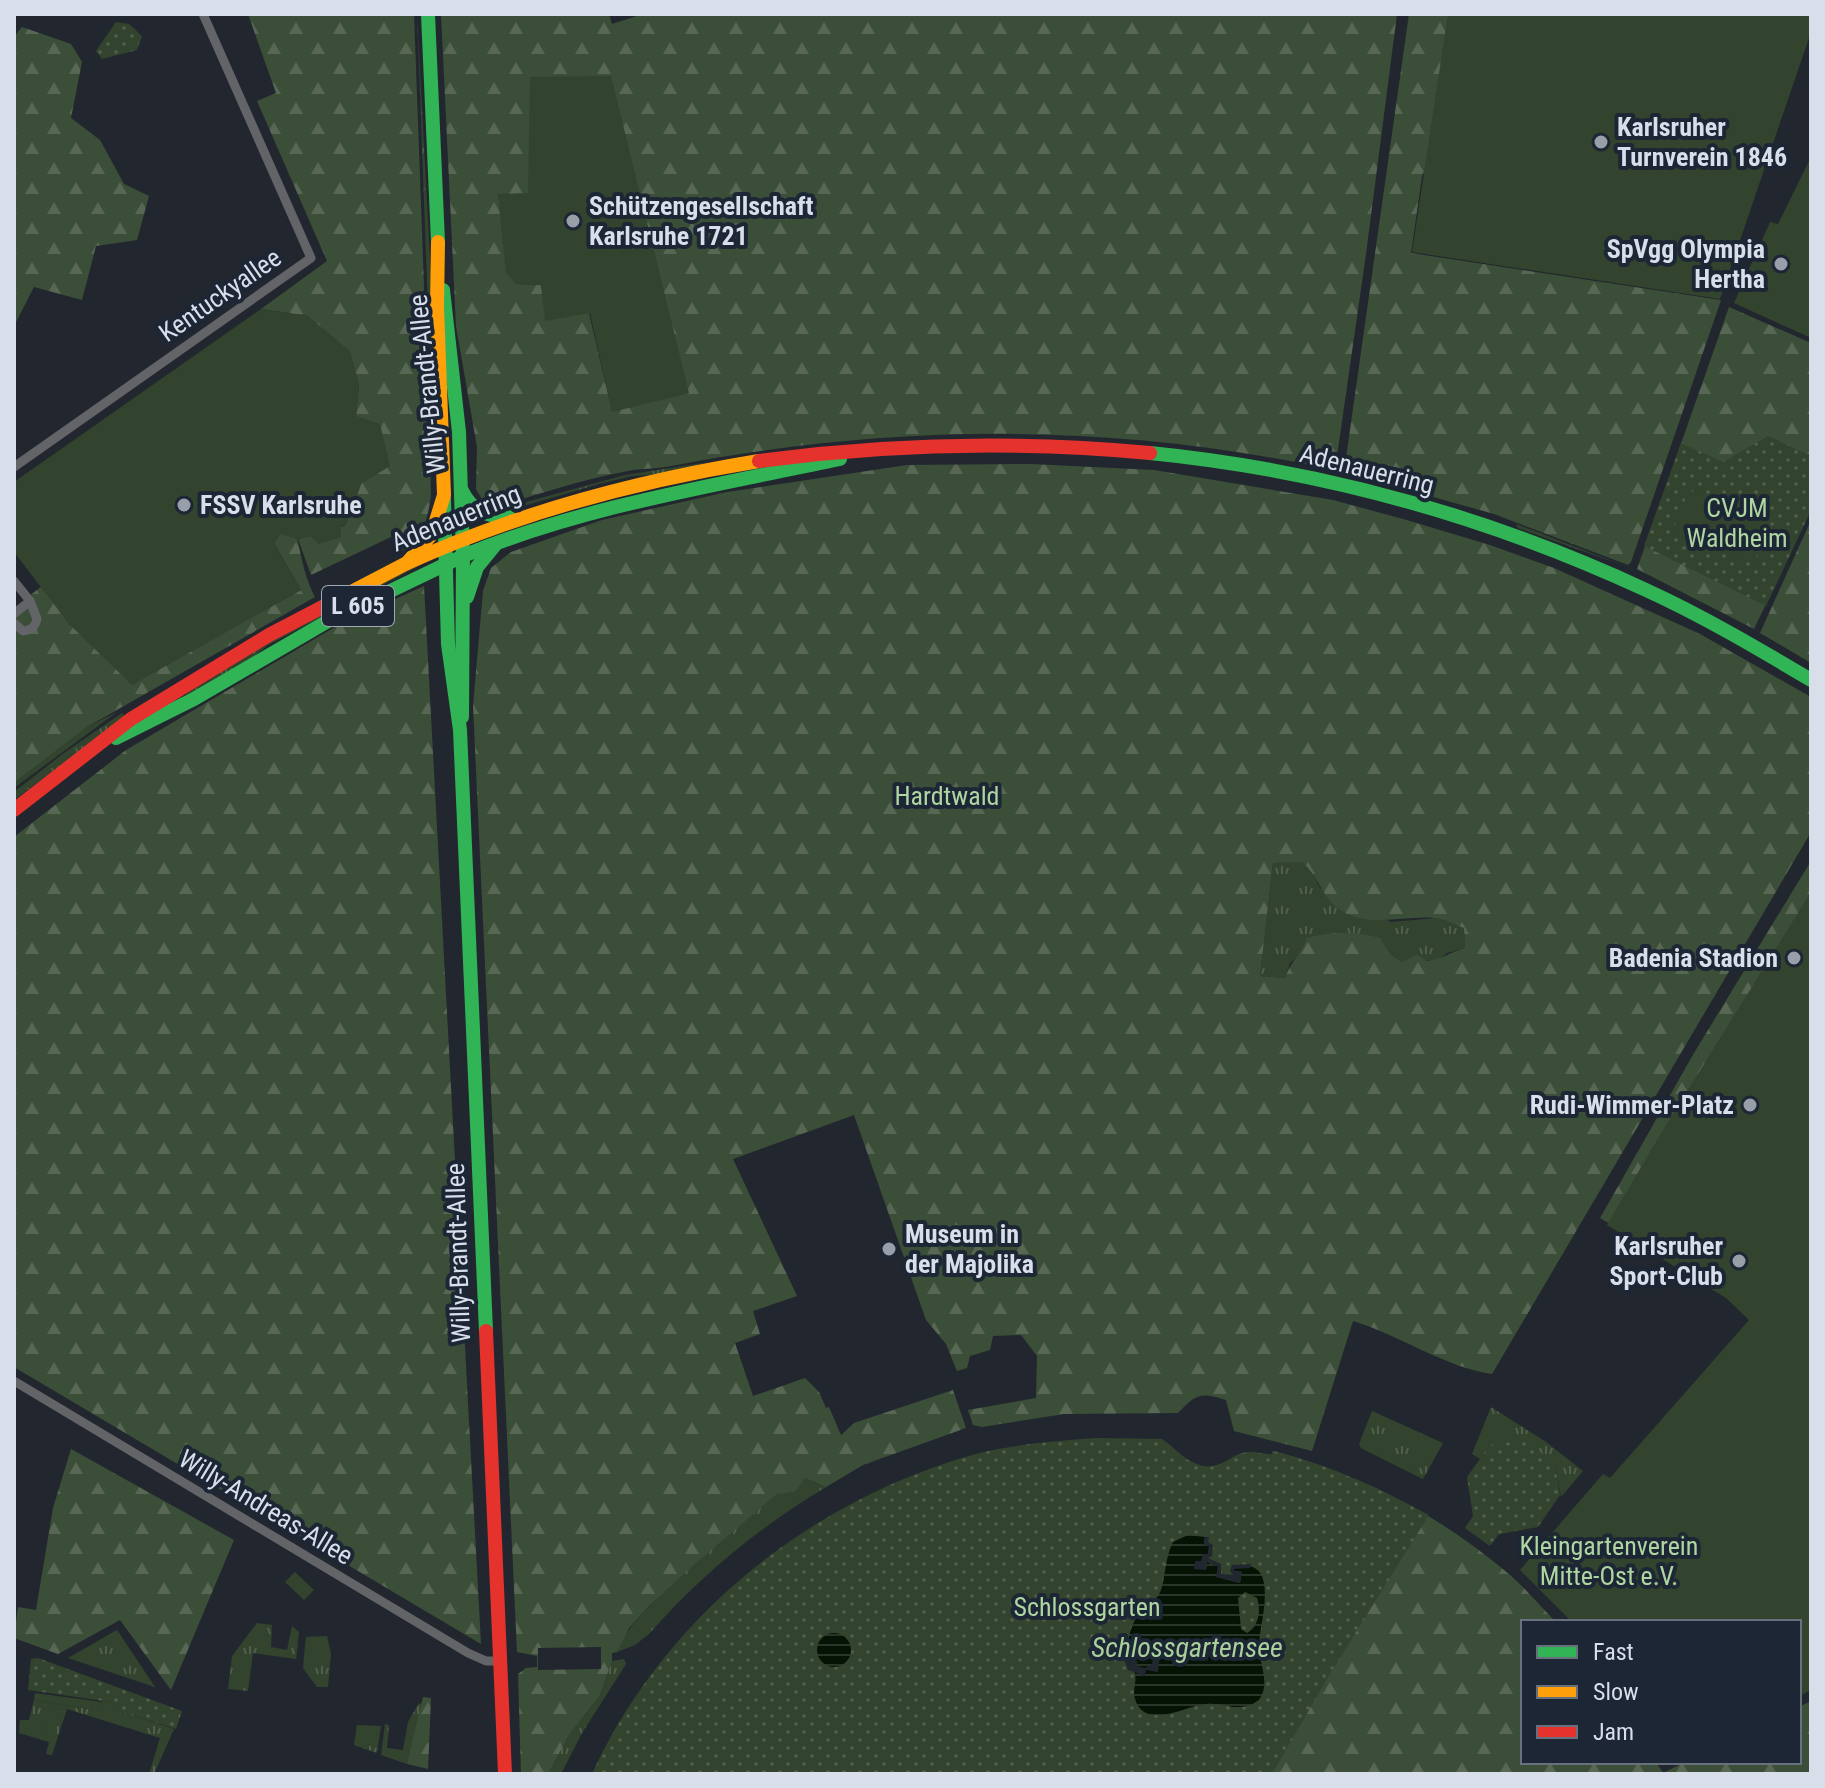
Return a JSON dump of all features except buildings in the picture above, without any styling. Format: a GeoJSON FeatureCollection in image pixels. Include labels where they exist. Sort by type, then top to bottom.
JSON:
{"type":"FeatureCollection","features":[{"type":"Feature","properties":{"kind":"main road","name":"Willy-Brandt-Allee"},"geometry":{"type":"LineString","coordinates":[[428,14],[439,273],[437,307],[446,563],[454,704],[460,730]]}},
{"type":"Feature","properties":{"kind":"main road","name":"Willy-Brandt-Allee"},"geometry":{"type":"LineString","coordinates":[[439,273],[449,322],[462,491],[463,703],[460,730],[505,1774]]}},
{"type":"Feature","properties":{"kind":"main road","name":"Adenauerring"},"geometry":{"type":"LineString","coordinates":[[14,810],[131,719],[250,647],[446,545],[520,516],[637,484],[815,454],[1011,446],[1130,451],[1225,463],[1375,493],[1513,535],[1627,580],[1736,635],[1811,680]]}},
{"type":"Feature","properties":{"kind":"main road","name":"Adenauerring"},"geometry":{"type":"LineString","coordinates":[[98,746],[174,709],[328,621],[446,563],[499,541],[552,522],[642,498],[875,452]]}},
{"type":"Feature","properties":{"kind":"main road"},"geometry":{"type":"LineString","coordinates":[[462,491],[472,507],[485,515],[520,516]]}},
{"type":"Feature","properties":{"kind":"main road"},"geometry":{"type":"LineString","coordinates":[[407,563],[432,534],[444,495]]}},
{"type":"Feature","properties":{"kind":"main road"},"geometry":{"type":"LineString","coordinates":[[463,612],[477,567],[499,541]]}},
{"type":"Feature","properties":{"kind":"street","name":"Kentuckyallee"},"geometry":{"type":"LineString","coordinates":[[14,467],[311,258],[203,14]]}},
{"type":"Feature","properties":{"kind":"street"},"geometry":{"type":"LineString","coordinates":[[14,581],[30,601],[37,619],[35,625],[23,631],[14,623]]}},
{"type":"Feature","properties":{"kind":"street"},"geometry":{"type":"LineString","coordinates":[[14,614],[30,601]]}},
{"type":"Feature","properties":{"kind":"street","name":"Willy-Andreas-Allee"},"geometry":{"type":"LineString","coordinates":[[14,1381],[468,1653],[486,1661],[500,1661]]}},
{"type":"Feature","properties":{"kind":"green space"},"geometry":{"type":"Polygon","coordinates":[[[248,14],[414,14],[431,496],[418,536],[398,554],[391,537],[311,575],[298,539],[345,526],[361,484],[356,416],[359,384],[308,316],[261,309],[327,261],[257,101],[276,93],[248,14]]]}},
{"type":"Feature","properties":{"kind":"green space"},"geometry":{"type":"Polygon","coordinates":[[[417,14],[434,334],[433,387],[431,387],[417,14]]]}},
{"type":"Feature","properties":{"kind":"green space"},"geometry":{"type":"Polygon","coordinates":[[[441,14],[609,14],[612,24],[643,14],[1397,14],[1335,470],[1252,454],[1086,436],[921,436],[838,442],[629,471],[500,506],[484,503],[476,489],[477,447],[456,326],[441,14]],[[498,194],[516,284],[541,285],[589,313],[612,411],[688,393],[528,194],[498,194]]]}},
{"type":"Feature","properties":{"kind":"green space"},"geometry":{"type":"Polygon","coordinates":[[[1409,14],[1439,14],[1492,23],[1422,176],[1411,253],[1721,300],[1628,565],[1494,514],[1344,472],[1409,14]]]}},
{"type":"Feature","properties":{"kind":"green space","name":"Karlsruher Turnverein 1846"},"geometry":{"type":"Polygon","coordinates":[[[1448,14],[1811,14],[1811,32],[1720,299],[1412,252],[1448,14]]]}},
{"type":"Feature","properties":{"kind":"green space"},"geometry":{"type":"Polygon","coordinates":[[[116,22],[129,24],[142,36],[137,50],[102,59],[96,51],[116,22]]]}},
{"type":"Feature","properties":{"kind":"green space"},"geometry":{"type":"Polygon","coordinates":[[[22,27],[71,44],[82,62],[71,118],[100,140],[124,184],[149,196],[137,240],[96,246],[82,300],[34,287],[14,326],[14,37],[22,27]]]}},
{"type":"Feature","properties":{"kind":"green space","name":"Schützengesellschaft Karlsruhe 1721"},"geometry":{"type":"Polygon","coordinates":[[[611,76],[689,393],[612,412],[590,313],[545,321],[541,285],[516,284],[506,273],[498,194],[528,193],[530,77],[611,76]]]}},
{"type":"Feature","properties":{"kind":"green space","name":"SpVgg Olympia Hertha"},"geometry":{"type":"Polygon","coordinates":[[[1811,157],[1811,338],[1734,303],[1770,222],[1778,224],[1811,157]]]}},
{"type":"Feature","properties":{"kind":"green space"},"geometry":{"type":"Polygon","coordinates":[[[1729,307],[1811,343],[1811,510],[1754,629],[1637,569],[1729,307]]]}},
{"type":"Feature","properties":{"kind":"green space","name":"FSSV Karlsruhe"},"geometry":{"type":"Polygon","coordinates":[[[261,309],[308,316],[350,351],[359,384],[356,416],[380,424],[390,466],[361,484],[345,526],[341,527],[341,537],[319,544],[310,536],[298,539],[280,534],[274,543],[301,590],[132,685],[70,625],[14,552],[14,482],[261,309]]]}},
{"type":"Feature","properties":{"kind":"green space","name":"CVJM Waldheim"},"geometry":{"type":"Polygon","coordinates":[[[1768,436],[1811,456],[1811,510],[1766,606],[1644,546],[1681,443],[1723,462],[1768,436]]]}},
{"type":"Feature","properties":{"kind":"green space"},"geometry":{"type":"Polygon","coordinates":[[[709,462],[662,474],[632,476],[503,512],[497,510],[625,475],[709,462]]]}},
{"type":"Feature","properties":{"kind":"green space","name":"Hardtwald"},"geometry":{"type":"Polygon","coordinates":[[[1031,464],[1154,470],[1333,500],[1490,545],[1554,568],[1700,634],[1811,697],[1811,832],[1492,1374],[1458,1365],[1353,1321],[1312,1451],[1234,1431],[1226,1400],[1210,1396],[1195,1398],[1178,1413],[1064,1414],[982,1427],[973,1425],[968,1410],[1036,1398],[1037,1356],[1021,1335],[993,1336],[990,1350],[970,1356],[967,1368],[957,1371],[946,1344],[926,1320],[854,1115],[733,1159],[797,1296],[753,1311],[760,1334],[735,1343],[753,1396],[805,1378],[819,1392],[826,1408],[829,1407],[841,1435],[854,1423],[953,1390],[966,1428],[863,1465],[826,1487],[805,1478],[795,1492],[777,1494],[697,1562],[629,1628],[617,1652],[612,1653],[600,1695],[569,1735],[548,1774],[521,1774],[518,1674],[526,1668],[537,1667],[537,1656],[517,1652],[473,706],[483,591],[491,568],[511,552],[602,520],[727,492],[907,465],[1031,464]],[[1302,862],[1273,863],[1260,976],[1285,978],[1307,938],[1326,934],[1352,933],[1380,938],[1390,954],[1402,962],[1417,955],[1427,961],[1432,960],[1465,948],[1464,928],[1441,919],[1372,920],[1347,914],[1331,902],[1302,862]],[[601,1647],[538,1648],[538,1670],[601,1669],[601,1647]]]}},
{"type":"Feature","properties":{"kind":"green space"},"geometry":{"type":"Polygon","coordinates":[[[1689,490],[1714,500],[1716,495],[1772,517],[1754,564],[1672,532],[1689,490]]]}},
{"type":"Feature","properties":{"kind":"green space"},"geometry":{"type":"Polygon","coordinates":[[[1811,520],[1811,663],[1760,633],[1811,520]]]}},
{"type":"Feature","properties":{"kind":"green space"},"geometry":{"type":"Polygon","coordinates":[[[1516,524],[1625,566],[1518,528],[1516,524]]]}},
{"type":"Feature","properties":{"kind":"green space"},"geometry":{"type":"Polygon","coordinates":[[[280,533],[297,538],[306,576],[315,597],[87,727],[14,783],[14,608],[42,586],[70,625],[221,634],[301,590],[274,543],[280,533]]]}},
{"type":"Feature","properties":{"kind":"green space"},"geometry":{"type":"Polygon","coordinates":[[[432,559],[268,645],[187,696],[306,621],[432,559]]]}},
{"type":"Feature","properties":{"kind":"green space"},"geometry":{"type":"Polygon","coordinates":[[[424,586],[481,1644],[14,1367],[14,837],[126,750],[340,624],[424,586]]]}},
{"type":"Feature","properties":{"kind":"green space"},"geometry":{"type":"Polygon","coordinates":[[[117,712],[14,788],[14,783],[87,727],[117,712]]]}},
{"type":"Feature","properties":{"kind":"green space"},"geometry":{"type":"Polygon","coordinates":[[[122,713],[125,717],[119,722],[14,800],[14,792],[122,713]]]}},
{"type":"Feature","properties":{"kind":"green space"},"geometry":{"type":"Polygon","coordinates":[[[1302,861],[1310,868],[1320,888],[1391,922],[1436,918],[1464,927],[1465,948],[1447,953],[1438,960],[1402,962],[1390,954],[1301,954],[1290,963],[1285,978],[1260,976],[1273,863],[1302,861]]]}},
{"type":"Feature","properties":{"kind":"green space"},"geometry":{"type":"Polygon","coordinates":[[[1811,861],[1811,910],[1612,1225],[1600,1218],[1694,1053],[1811,861]]]}},
{"type":"Feature","properties":{"kind":"green space","name":"Karlsruher Sport-Club"},"geometry":{"type":"Polygon","coordinates":[[[1811,892],[1811,1690],[1801,1695],[1801,1620],[1570,1620],[1520,1570],[1603,1474],[1610,1478],[1749,1320],[1726,1298],[1607,1225],[1811,892]]]}},
{"type":"Feature","properties":{"kind":"green space"},"geometry":{"type":"Polygon","coordinates":[[[1491,1407],[1546,1442],[1583,1471],[1561,1497],[1555,1463],[1490,1445],[1480,1459],[1472,1454],[1491,1407]]]}},
{"type":"Feature","properties":{"kind":"green space"},"geometry":{"type":"Polygon","coordinates":[[[1372,1411],[1443,1443],[1423,1479],[1361,1448],[1359,1444],[1372,1411]]]}},
{"type":"Feature","properties":{"kind":"green space","name":"Schlossgarten"},"geometry":{"type":"Polygon","coordinates":[[[1096,1438],[1162,1439],[1188,1460],[1209,1466],[1246,1453],[1271,1455],[1273,1451],[1353,1478],[1429,1515],[1272,1774],[592,1774],[622,1717],[659,1664],[701,1616],[749,1572],[801,1534],[856,1501],[915,1475],[976,1454],[1021,1445],[1096,1438]]]}},
{"type":"Feature","properties":{"kind":"green space"},"geometry":{"type":"Polygon","coordinates":[[[1524,1440],[1555,1463],[1560,1495],[1538,1527],[1499,1534],[1490,1546],[1465,1528],[1473,1516],[1467,1477],[1490,1445],[1524,1440]]]}},
{"type":"Feature","properties":{"kind":"green space"},"geometry":{"type":"Polygon","coordinates":[[[71,1449],[234,1540],[171,1690],[120,1620],[58,1654],[14,1638],[18,1607],[36,1610],[53,1508],[71,1449]]]}},
{"type":"Feature","properties":{"kind":"green space"},"geometry":{"type":"Polygon","coordinates":[[[1273,1451],[1335,1471],[1366,1483],[1423,1513],[1504,1570],[1554,1620],[1521,1620],[1521,1764],[1657,1764],[1663,1773],[1681,1764],[1801,1764],[1801,1706],[1811,1701],[1811,1774],[1199,1774],[1213,1466],[1241,1453],[1271,1455],[1273,1451]]]}},
{"type":"Feature","properties":{"kind":"green space"},"geometry":{"type":"Polygon","coordinates":[[[805,1478],[826,1487],[754,1536],[710,1572],[649,1634],[635,1645],[617,1652],[624,1636],[662,1593],[777,1494],[795,1492],[805,1478]]]}},
{"type":"Feature","properties":{"kind":"green space"},"geometry":{"type":"Polygon","coordinates":[[[295,1572],[314,1590],[304,1600],[285,1582],[295,1572]]]}},
{"type":"Feature","properties":{"kind":"green space"},"geometry":{"type":"Polygon","coordinates":[[[257,1623],[272,1625],[271,1647],[287,1650],[292,1626],[299,1632],[296,1659],[253,1653],[248,1691],[228,1689],[232,1656],[257,1623]]]}},
{"type":"Feature","properties":{"kind":"green space"},"geometry":{"type":"Polygon","coordinates":[[[117,1630],[155,1687],[68,1658],[117,1630]]]}},
{"type":"Feature","properties":{"kind":"green space"},"geometry":{"type":"Polygon","coordinates":[[[327,1636],[331,1654],[328,1687],[317,1687],[303,1668],[306,1637],[327,1636]]]}},
{"type":"Feature","properties":{"kind":"green space"},"geometry":{"type":"Polygon","coordinates":[[[38,1658],[182,1711],[176,1729],[109,1708],[111,1702],[28,1690],[31,1659],[38,1658]]]}},
{"type":"Feature","properties":{"kind":"green space"},"geometry":{"type":"Polygon","coordinates":[[[624,1659],[626,1664],[582,1733],[561,1774],[548,1774],[569,1735],[600,1695],[612,1661],[624,1659]]]}},
{"type":"Feature","properties":{"kind":"green space"},"geometry":{"type":"Polygon","coordinates":[[[35,1693],[102,1702],[100,1711],[34,1700],[35,1693]]]}},
{"type":"Feature","properties":{"kind":"green space"},"geometry":{"type":"Polygon","coordinates":[[[423,1697],[431,1698],[428,1769],[407,1764],[423,1697]]]}},
{"type":"Feature","properties":{"kind":"green space"},"geometry":{"type":"Polygon","coordinates":[[[34,1700],[100,1711],[102,1701],[111,1702],[110,1708],[174,1729],[154,1774],[149,1774],[160,1738],[67,1709],[52,1755],[46,1754],[49,1742],[19,1733],[20,1720],[29,1720],[34,1700]]]}},
{"type":"Feature","properties":{"kind":"green space"},"geometry":{"type":"Polygon","coordinates":[[[419,1703],[423,1705],[407,1764],[381,1755],[385,1724],[389,1725],[387,1748],[403,1750],[408,1722],[419,1703]]]}},
{"type":"Feature","properties":{"kind":"green space"},"geometry":{"type":"Polygon","coordinates":[[[46,1706],[61,1709],[55,1734],[41,1731],[46,1706]]]}},
{"type":"Feature","properties":{"kind":"green space"},"geometry":{"type":"Polygon","coordinates":[[[357,1725],[381,1726],[377,1753],[354,1745],[357,1725]]]}},
{"type":"Feature","properties":{"kind":"water","name":"Schlossgartensee"},"geometry":{"type":"Polygon","coordinates":[[[1188,1535],[1205,1537],[1208,1554],[1202,1562],[1195,1561],[1206,1570],[1207,1562],[1218,1566],[1217,1577],[1240,1583],[1242,1572],[1234,1571],[1234,1568],[1249,1566],[1259,1571],[1265,1593],[1259,1645],[1264,1687],[1259,1700],[1251,1705],[1208,1704],[1155,1715],[1146,1713],[1135,1699],[1135,1672],[1127,1655],[1129,1635],[1137,1618],[1161,1590],[1173,1542],[1188,1535]],[[1245,1592],[1238,1598],[1241,1629],[1247,1633],[1258,1617],[1257,1598],[1245,1592]]]}},
{"type":"Feature","properties":{"kind":"water"},"geometry":{"type":"Polygon","coordinates":[[[834,1633],[846,1638],[851,1650],[846,1662],[834,1667],[822,1662],[817,1650],[822,1638],[834,1633]]]}},
{"type":"Feature","properties":{"kind":"pier"},"geometry":{"type":"Polygon","coordinates":[[[1205,1537],[1209,1537],[1208,1542],[1213,1545],[1212,1556],[1208,1558],[1221,1564],[1221,1574],[1233,1575],[1230,1571],[1232,1565],[1251,1564],[1250,1568],[1234,1569],[1242,1572],[1240,1583],[1216,1577],[1218,1566],[1212,1563],[1207,1562],[1206,1570],[1194,1569],[1195,1561],[1201,1561],[1203,1554],[1208,1554],[1205,1537]]]}},
{"type":"Feature","properties":{"kind":"pier"},"geometry":{"type":"Polygon","coordinates":[[[1131,1641],[1137,1642],[1129,1659],[1145,1668],[1152,1664],[1154,1654],[1160,1655],[1158,1672],[1146,1670],[1145,1676],[1128,1670],[1126,1647],[1130,1646],[1131,1641]]]}},
{"type":"Feature","properties":{"kind":"traffic: fast"},"geometry":{"type":"LineString","coordinates":[[428,14],[438,242]]}},
{"type":"Feature","properties":{"kind":"traffic: fast"},"geometry":{"type":"LineString","coordinates":[[116,738],[194,699],[328,621],[463,556],[459,432],[443,290]]}},
{"type":"Feature","properties":{"kind":"traffic: fast"},"geometry":{"type":"LineString","coordinates":[[1150,453],[1278,471],[1403,500],[1465,519],[1526,540],[1646,590],[1709,621],[1811,680]]}},
{"type":"Feature","properties":{"kind":"traffic: fast"},"geometry":{"type":"LineString","coordinates":[[462,717],[463,556],[602,510],[840,459]]}},
{"type":"Feature","properties":{"kind":"traffic: fast"},"geometry":{"type":"LineString","coordinates":[[462,491],[480,511],[508,516]]}},
{"type":"Feature","properties":{"kind":"traffic: fast"},"geometry":{"type":"LineString","coordinates":[[444,499],[448,644],[460,730],[486,1331]]}},
{"type":"Feature","properties":{"kind":"traffic: fast"},"geometry":{"type":"LineString","coordinates":[[467,597],[477,567],[495,545]]}},
{"type":"Feature","properties":{"kind":"traffic: slow"},"geometry":{"type":"LineString","coordinates":[[336,600],[407,563],[432,534],[444,495],[437,307],[438,242]]}},
{"type":"Feature","properties":{"kind":"traffic: slow"},"geometry":{"type":"LineString","coordinates":[[407,563],[492,528],[579,500],[668,478],[759,461]]}},
{"type":"Feature","properties":{"kind":"traffic: jam"},"geometry":{"type":"LineString","coordinates":[[759,461],[856,451],[954,446],[1052,447],[1150,453]]}},
{"type":"Feature","properties":{"kind":"traffic: jam"},"geometry":{"type":"LineString","coordinates":[[14,810],[131,719],[269,635],[336,600]]}},
{"type":"Feature","properties":{"kind":"traffic: jam"},"geometry":{"type":"LineString","coordinates":[[486,1331],[505,1774]]}},
{"type":"Feature","properties":{"kind":"place","name":"Karlsruher Turnverein 1846"},"geometry":{"type":"Point","coordinates":[1601,142]}},
{"type":"Feature","properties":{"kind":"place","name":"Schützengesellschaft Karlsruhe 1721"},"geometry":{"type":"Point","coordinates":[573,221]}},
{"type":"Feature","properties":{"kind":"place","name":"SpVgg Olympia Hertha"},"geometry":{"type":"Point","coordinates":[1781,264]}},
{"type":"Feature","properties":{"kind":"place","name":"FSSV Karlsruhe"},"geometry":{"type":"Point","coordinates":[184,505]}},
{"type":"Feature","properties":{"kind":"place","name":"Badenia Stadion"},"geometry":{"type":"Point","coordinates":[1794,958]}},
{"type":"Feature","properties":{"kind":"place","name":"Rudi-Wimmer-Platz"},"geometry":{"type":"Point","coordinates":[1750,1105]}},
{"type":"Feature","properties":{"kind":"place","name":"Museum in der Majolika"},"geometry":{"type":"Point","coordinates":[889,1249]}},
{"type":"Feature","properties":{"kind":"place","name":"Karlsruher Sport-Club"},"geometry":{"type":"Point","coordinates":[1739,1261]}},
{"type":"Feature","properties":{"kind":"park label","name":"Kleingartenverein Mitte-Ost e.V."},"geometry":{"type":"Point","coordinates":[1609,1561]}}]}
